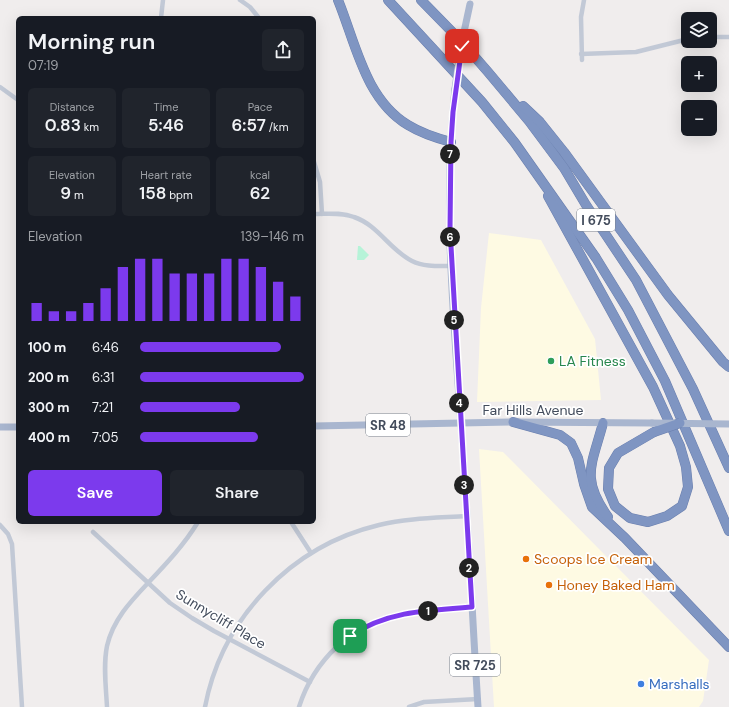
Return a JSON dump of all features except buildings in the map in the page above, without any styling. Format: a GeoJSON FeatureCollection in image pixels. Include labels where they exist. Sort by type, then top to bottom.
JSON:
{"type":"FeatureCollection","features":[{"type":"Feature","properties":{"kind":"highway"},"geometry":{"type":"LineString","coordinates":[[338,0],[366,76],[381,100],[396,116],[408,125],[451,142]]}},
{"type":"Feature","properties":{"kind":"highway","name":"I 675"},"geometry":{"type":"LineString","coordinates":[[388,0],[482,102],[515,143],[571,219],[628,310],[665,381],[729,530]]}},
{"type":"Feature","properties":{"kind":"highway","name":"I 675"},"geometry":{"type":"LineString","coordinates":[[421,0],[461,41],[529,120],[564,168],[586,205],[636,280],[693,389],[729,468]]}},
{"type":"Feature","properties":{"kind":"highway"},"geometry":{"type":"LineString","coordinates":[[488,72],[540,122],[550,134],[583,176],[668,295],[723,362],[729,367]]}},
{"type":"Feature","properties":{"kind":"highway"},"geometry":{"type":"LineString","coordinates":[[532,167],[653,387],[680,446],[686,467],[688,487],[682,506],[667,516],[648,522],[630,518],[615,506],[608,489],[609,468],[618,453],[653,427],[680,423]]}},
{"type":"Feature","properties":{"kind":"highway"},"geometry":{"type":"LineString","coordinates":[[514,422],[560,435],[571,443],[578,458],[584,484],[592,507],[620,533],[729,647]]}},
{"type":"Feature","properties":{"kind":"highway"},"geometry":{"type":"LineString","coordinates":[[604,423],[591,469],[591,484],[597,500],[620,533]]}},
{"type":"Feature","properties":{"kind":"main road"},"geometry":{"type":"LineString","coordinates":[[461,424],[449,206],[451,142],[455,89],[470,2]]}},
{"type":"Feature","properties":{"kind":"main road","name":"Far Hills Avenue"},"geometry":{"type":"LineString","coordinates":[[316,426],[514,422],[604,423],[653,427]]}},
{"type":"Feature","properties":{"kind":"main road"},"geometry":{"type":"LineString","coordinates":[[680,423],[729,424]]}},
{"type":"Feature","properties":{"kind":"main road","name":"SR 725"},"geometry":{"type":"LineString","coordinates":[[461,424],[478,707]]}},
{"type":"Feature","properties":{"kind":"main road"},"geometry":{"type":"LineString","coordinates":[[0,427],[16,427]]}},
{"type":"Feature","properties":{"kind":"street"},"geometry":{"type":"LineString","coordinates":[[161,16],[163,0]]}},
{"type":"Feature","properties":{"kind":"street"},"geometry":{"type":"LineString","coordinates":[[240,0],[250,7],[257,16]]}},
{"type":"Feature","properties":{"kind":"street"},"geometry":{"type":"LineString","coordinates":[[582,60],[581,17],[584,0]]}},
{"type":"Feature","properties":{"kind":"street"},"geometry":{"type":"LineString","coordinates":[[717,37],[729,37]]}},
{"type":"Feature","properties":{"kind":"street"},"geometry":{"type":"LineString","coordinates":[[581,54],[636,52],[681,41]]}},
{"type":"Feature","properties":{"kind":"street"},"geometry":{"type":"LineString","coordinates":[[0,86],[16,98]]}},
{"type":"Feature","properties":{"kind":"street"},"geometry":{"type":"LineString","coordinates":[[316,169],[320,182],[322,214]]}},
{"type":"Feature","properties":{"kind":"street"},"geometry":{"type":"LineString","coordinates":[[316,214],[346,215],[362,220],[413,261],[429,266],[452,266]]}},
{"type":"Feature","properties":{"kind":"street"},"geometry":{"type":"LineString","coordinates":[[205,707],[218,661],[229,638],[247,611],[265,590],[285,571],[311,553],[346,535],[379,525],[409,520],[467,516]]}},
{"type":"Feature","properties":{"kind":"street"},"geometry":{"type":"LineString","coordinates":[[107,707],[105,666],[106,655],[110,637],[123,610],[186,540],[197,524]]}},
{"type":"Feature","properties":{"kind":"street"},"geometry":{"type":"LineString","coordinates":[[292,524],[311,553]]}},
{"type":"Feature","properties":{"kind":"street"},"geometry":{"type":"LineString","coordinates":[[0,525],[8,534],[12,544],[22,707]]}},
{"type":"Feature","properties":{"kind":"street","name":"Sunnycliff Place"},"geometry":{"type":"LineString","coordinates":[[92,532],[147,584],[187,615],[310,682]]}},
{"type":"Feature","properties":{"kind":"street"},"geometry":{"type":"LineString","coordinates":[[299,707],[310,682],[322,663],[339,644],[348,637],[379,620],[401,614],[472,607]]}},
{"type":"Feature","properties":{"kind":"street"},"geometry":{"type":"LineString","coordinates":[[408,707],[424,702],[478,699]]}},
{"type":"Feature","properties":{"kind":"shaded area"},"geometry":{"type":"Polygon","coordinates":[[[489,233],[541,240],[595,339],[601,400],[477,402],[481,308],[489,233]]]}},
{"type":"Feature","properties":{"kind":"shaded area"},"geometry":{"type":"Polygon","coordinates":[[[479,449],[503,452],[709,660],[703,701],[699,707],[494,707],[479,449]]]}},
{"type":"Feature","properties":{"kind":"green space"},"geometry":{"type":"Polygon","coordinates":[[[358,246],[360,246],[369,255],[364,260],[357,260],[358,246]]]}},
{"type":"Feature","properties":{"kind":"place","name":"LA Fitness"},"geometry":{"type":"Point","coordinates":[551,361]}},
{"type":"Feature","properties":{"kind":"place","name":"Scoops Ice Cream"},"geometry":{"type":"Point","coordinates":[526,559]}},
{"type":"Feature","properties":{"kind":"place","name":"Honey Baked Ham"},"geometry":{"type":"Point","coordinates":[549,585]}},
{"type":"Feature","properties":{"kind":"place","name":"Marshalls"},"geometry":{"type":"Point","coordinates":[641,684]}},
{"type":"Feature","properties":{"kind":"route"},"geometry":{"type":"LineString","coordinates":[[350,636],[379,620],[401,614],[472,607],[456,351],[449,206],[453,112],[462,46]]}}]}
